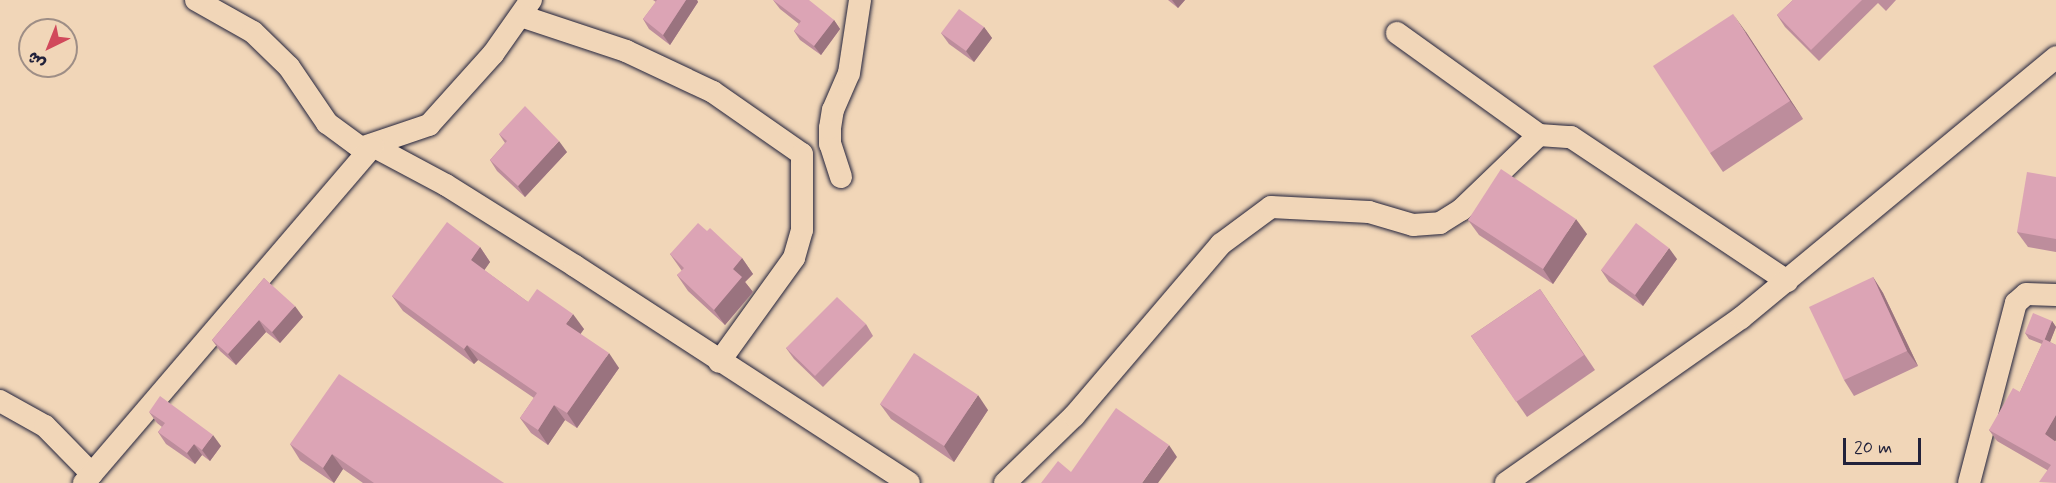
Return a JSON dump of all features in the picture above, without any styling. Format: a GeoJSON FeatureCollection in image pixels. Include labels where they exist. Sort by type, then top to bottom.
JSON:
{"type":"FeatureCollection","features":[{"type":"Feature","properties":{"kind":"street"},"geometry":{"type":"LineString","coordinates":[[196,0],[253,32],[289,67],[327,123],[343,138],[361,148],[373,146],[429,125],[466,88],[526,8],[713,92],[802,154],[802,230],[794,258],[719,362]]}},
{"type":"Feature","properties":{"kind":"street"},"geometry":{"type":"LineString","coordinates":[[841,177],[830,144],[830,128],[833,110],[849,73],[860,0]]}},
{"type":"Feature","properties":{"kind":"street"},"geometry":{"type":"LineString","coordinates":[[1396,33],[1539,135],[1571,137],[1786,281]]}},
{"type":"Feature","properties":{"kind":"street"},"geometry":{"type":"LineString","coordinates":[[1506,483],[1677,364],[1786,281],[2056,57]]}},
{"type":"Feature","properties":{"kind":"street"},"geometry":{"type":"LineString","coordinates":[[1005,483],[1074,416],[1221,244],[1271,207],[1369,212],[1413,225],[1440,223],[1461,210],[1539,135]]}},
{"type":"Feature","properties":{"kind":"street"},"geometry":{"type":"LineString","coordinates":[[373,146],[446,185],[909,483]]}},
{"type":"Feature","properties":{"kind":"street"},"geometry":{"type":"LineString","coordinates":[[0,401],[45,426],[88,479],[373,146]]}},
{"type":"Feature","properties":{"kind":"street"},"geometry":{"type":"LineString","coordinates":[[1969,483],[2016,303],[2026,294],[2056,295]]}},
{"type":"Feature","properties":{"kind":"building"},"geometry":{"type":"Polygon","coordinates":[[[657,0],[686,0],[663,35],[643,19],[657,0]]]}},
{"type":"Feature","properties":{"kind":"building"},"geometry":{"type":"Polygon","coordinates":[[[773,0],[809,0],[834,20],[814,46],[794,31],[801,21],[773,0]]]}},
{"type":"Feature","properties":{"kind":"building"},"geometry":{"type":"Polygon","coordinates":[[[1793,0],[1862,0],[1811,50],[1777,15],[1793,0]]]}},
{"type":"Feature","properties":{"kind":"building"},"geometry":{"type":"Polygon","coordinates":[[[959,9],[984,27],[966,51],[941,33],[959,9]]]}},
{"type":"Feature","properties":{"kind":"building"},"geometry":{"type":"Polygon","coordinates":[[[1733,14],[1790,101],[1710,153],[1653,66],[1733,14]]]}},
{"type":"Feature","properties":{"kind":"building"},"geometry":{"type":"Polygon","coordinates":[[[525,106],[559,141],[518,186],[490,160],[507,141],[499,134],[525,106]]]}},
{"type":"Feature","properties":{"kind":"building"},"geometry":{"type":"Polygon","coordinates":[[[1501,169],[1576,219],[1543,269],[1468,220],[1501,169]]]}},
{"type":"Feature","properties":{"kind":"building"},"geometry":{"type":"Polygon","coordinates":[[[2027,172],[2056,177],[2056,239],[2017,232],[2027,172]]]}},
{"type":"Feature","properties":{"kind":"building"},"geometry":{"type":"Polygon","coordinates":[[[447,222],[480,247],[471,260],[528,302],[537,289],[573,314],[566,324],[609,353],[567,413],[554,405],[538,430],[520,418],[537,393],[467,345],[464,349],[392,296],[447,222]]]}},
{"type":"Feature","properties":{"kind":"building"},"geometry":{"type":"Polygon","coordinates":[[[698,223],[707,231],[710,228],[742,258],[733,269],[742,277],[714,310],[677,275],[684,268],[670,254],[698,223]]]}},
{"type":"Feature","properties":{"kind":"building"},"geometry":{"type":"Polygon","coordinates":[[[1636,223],[1669,248],[1635,295],[1601,270],[1636,223]]]}},
{"type":"Feature","properties":{"kind":"building"},"geometry":{"type":"Polygon","coordinates":[[[1873,277],[1907,351],[1844,380],[1809,307],[1873,277]]]}},
{"type":"Feature","properties":{"kind":"building"},"geometry":{"type":"Polygon","coordinates":[[[264,278],[295,306],[272,332],[259,320],[228,354],[212,340],[264,278]]]}},
{"type":"Feature","properties":{"kind":"building"},"geometry":{"type":"Polygon","coordinates":[[[1540,289],[1584,355],[1516,402],[1471,336],[1540,289]]]}},
{"type":"Feature","properties":{"kind":"building"},"geometry":{"type":"Polygon","coordinates":[[[837,297],[866,324],[815,376],[786,348],[837,297]]]}},
{"type":"Feature","properties":{"kind":"building"},"geometry":{"type":"Polygon","coordinates":[[[2033,313],[2052,321],[2044,341],[2025,333],[2033,313]]]}},
{"type":"Feature","properties":{"kind":"building"},"geometry":{"type":"Polygon","coordinates":[[[2044,339],[2056,345],[2056,415],[2045,434],[2056,442],[2056,483],[2039,482],[2051,465],[1989,430],[2013,388],[2020,392],[2044,339]]]}},
{"type":"Feature","properties":{"kind":"building"},"geometry":{"type":"Polygon","coordinates":[[[914,353],[978,395],[944,446],[880,404],[914,353]]]}},
{"type":"Feature","properties":{"kind":"building"},"geometry":{"type":"Polygon","coordinates":[[[339,374],[504,483],[374,483],[332,454],[323,468],[290,444],[339,374]]]}},
{"type":"Feature","properties":{"kind":"building"},"geometry":{"type":"Polygon","coordinates":[[[160,396],[213,435],[202,450],[194,444],[187,453],[158,432],[165,423],[149,412],[160,396]]]}},
{"type":"Feature","properties":{"kind":"building"},"geometry":{"type":"Polygon","coordinates":[[[1116,408],[1169,445],[1142,483],[1041,483],[1058,461],[1071,472],[1116,408]]]}}]}
